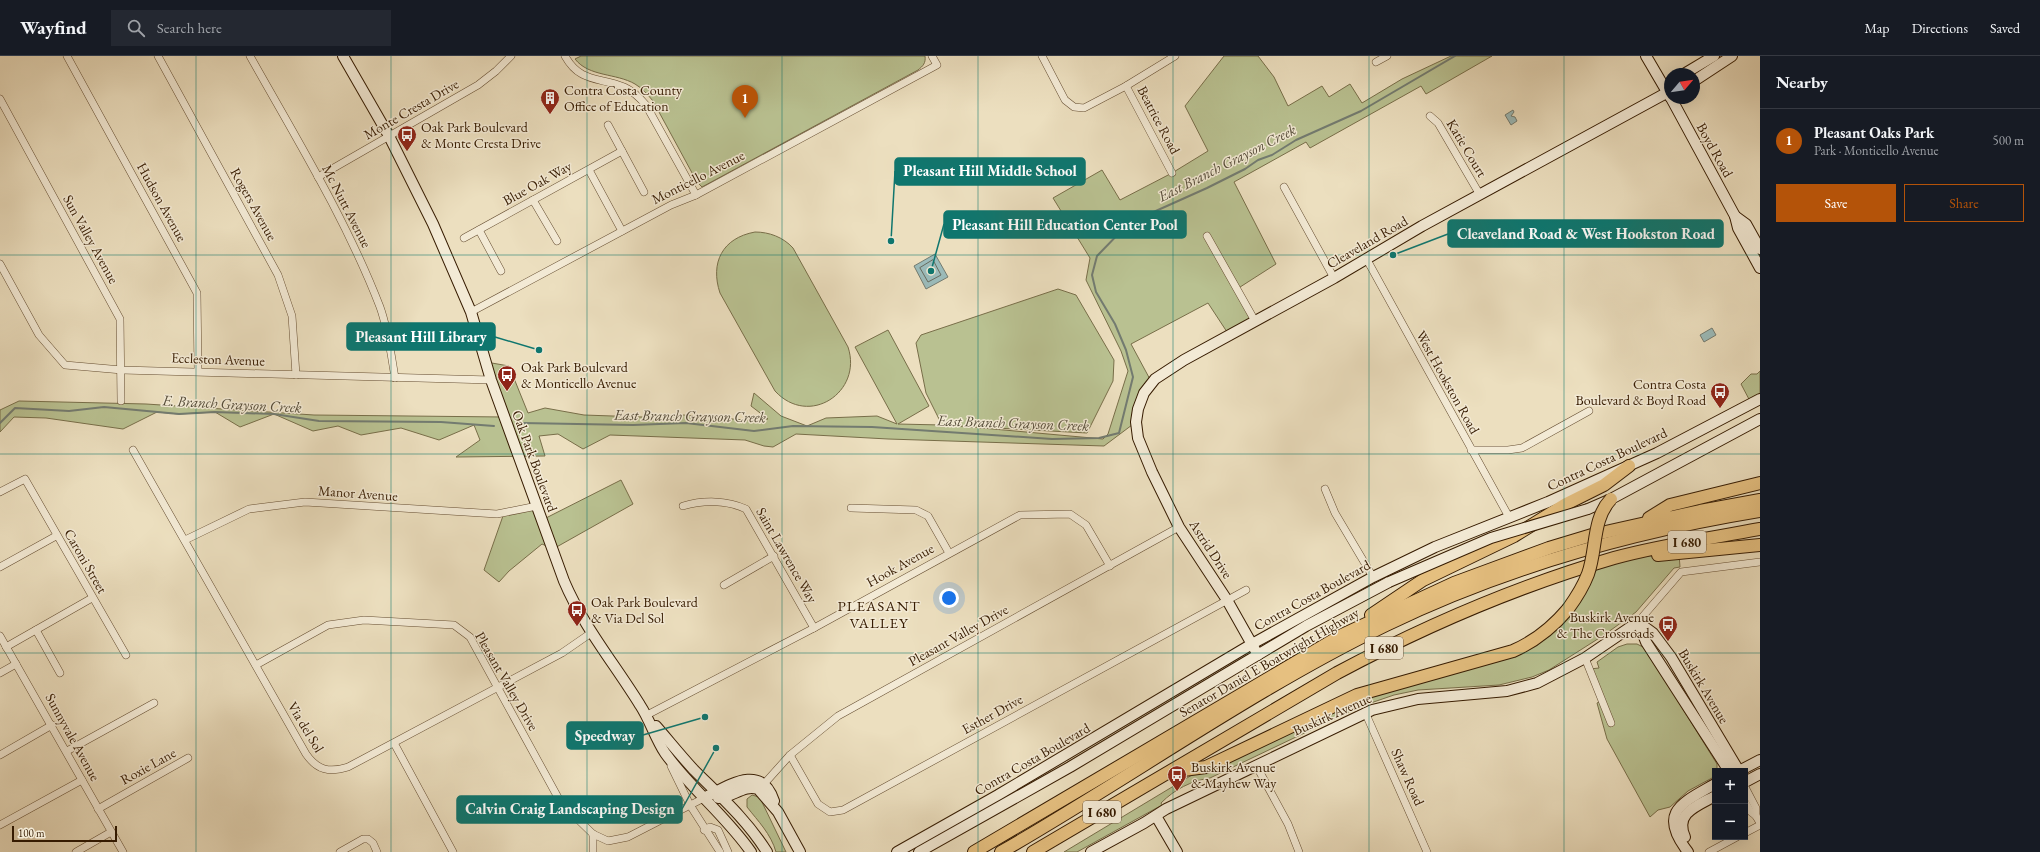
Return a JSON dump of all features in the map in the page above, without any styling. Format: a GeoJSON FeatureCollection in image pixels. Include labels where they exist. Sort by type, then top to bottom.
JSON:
{"type":"FeatureCollection","features":[{"type":"Feature","properties":{"kind":"highway"},"geometry":{"type":"LineString","coordinates":[[1342,635],[1423,580],[1514,536],[1566,504],[1604,485],[1628,466]]}},
{"type":"Feature","properties":{"kind":"highway"},"geometry":{"type":"LineString","coordinates":[[1640,523],[1670,505],[1760,483]]}},
{"type":"Feature","properties":{"kind":"highway"},"geometry":{"type":"LineString","coordinates":[[1171,772],[1206,767],[1339,702],[1357,695],[1513,651],[1530,644],[1544,635],[1568,609],[1580,593],[1588,574],[1600,513],[1611,499]]}},
{"type":"Feature","properties":{"kind":"highway","name":"Senator Daniel E Boatwright Highway"},"geometry":{"type":"LineString","coordinates":[[974,852],[1342,635],[1454,583],[1549,548],[1640,523],[1760,500]]}},
{"type":"Feature","properties":{"kind":"highway","name":"I 680"},"geometry":{"type":"LineString","coordinates":[[1001,852],[1272,688],[1324,658],[1400,619],[1512,572],[1565,555],[1640,534],[1711,519],[1760,511]]}},
{"type":"Feature","properties":{"kind":"highway","name":"I 680"},"geometry":{"type":"LineString","coordinates":[[1033,852],[1171,772],[1283,703],[1388,646],[1504,596],[1615,558],[1760,529]]}},
{"type":"Feature","properties":{"kind":"highway"},"geometry":{"type":"LineString","coordinates":[[1615,558],[1691,553],[1760,545]]}},
{"type":"Feature","properties":{"kind":"main road","name":"Oak Park Boulevard"},"geometry":{"type":"LineString","coordinates":[[343,56],[389,136],[433,224],[471,312],[491,380],[536,506],[572,600],[591,633],[647,715],[694,769],[721,794],[758,838],[767,852]]}},
{"type":"Feature","properties":{"kind":"main road","name":"Boyd Road"},"geometry":{"type":"LineString","coordinates":[[1646,56],[1664,84]]}},
{"type":"Feature","properties":{"kind":"main road"},"geometry":{"type":"LineString","coordinates":[[1694,68],[1714,56]]}},
{"type":"Feature","properties":{"kind":"main road"},"geometry":{"type":"LineString","coordinates":[[1700,77],[1732,56]]}},
{"type":"Feature","properties":{"kind":"main road","name":"Cleaveland Road"},"geometry":{"type":"LineString","coordinates":[[1145,455],[1138,438],[1136,422],[1137,410],[1144,393],[1155,379],[1184,360],[1334,278],[1366,258],[1664,96]]}},
{"type":"Feature","properties":{"kind":"main road","name":"Boyd Road"},"geometry":{"type":"LineString","coordinates":[[1676,104],[1735,216],[1738,228],[1760,268]]}},
{"type":"Feature","properties":{"kind":"main road","name":"Boyd Road"},"geometry":{"type":"LineString","coordinates":[[1735,216],[1746,224],[1760,249]]}},
{"type":"Feature","properties":{"kind":"main road","name":"Contra Costa Boulevard"},"geometry":{"type":"LineString","coordinates":[[897,852],[1012,788],[1252,644],[1373,577],[1435,547],[1509,518],[1628,466],[1760,399]]}},
{"type":"Feature","properties":{"kind":"main road","name":"Contra Costa Boulevard"},"geometry":{"type":"LineString","coordinates":[[919,852],[1011,801],[1306,626],[1389,582],[1491,538],[1570,515],[1611,499],[1760,419]]}},
{"type":"Feature","properties":{"kind":"main road","name":"Astrid Drive"},"geometry":{"type":"LineString","coordinates":[[1145,455],[1179,527],[1227,600],[1258,655]]}},
{"type":"Feature","properties":{"kind":"main road","name":"Buskirk Avenue"},"geometry":{"type":"LineString","coordinates":[[1091,852],[1256,764],[1365,712],[1418,699],[1507,691],[1537,683],[1585,658],[1638,622]]}},
{"type":"Feature","properties":{"kind":"main road","name":"Buskirk Avenue"},"geometry":{"type":"LineString","coordinates":[[1638,622],[1646,642],[1726,768]]}},
{"type":"Feature","properties":{"kind":"main road","name":"Buskirk Avenue"},"geometry":{"type":"LineString","coordinates":[[1638,622],[1653,632],[1672,657],[1737,768]]}},
{"type":"Feature","properties":{"kind":"main road","name":"Oak Park Boulevard"},"geometry":{"type":"LineString","coordinates":[[647,715],[665,753],[704,798],[719,812],[751,852]]}},
{"type":"Feature","properties":{"kind":"main road","name":"Buskirk Avenue"},"geometry":{"type":"LineString","coordinates":[[1745,768],[1760,760]]}},
{"type":"Feature","properties":{"kind":"main road"},"geometry":{"type":"LineString","coordinates":[[1748,780],[1760,774]]}},
{"type":"Feature","properties":{"kind":"main road"},"geometry":{"type":"LineString","coordinates":[[721,794],[746,779],[751,779],[764,784],[769,789],[778,812],[800,852]]}},
{"type":"Feature","properties":{"kind":"main road"},"geometry":{"type":"LineString","coordinates":[[1689,852],[1674,828],[1674,815],[1678,808],[1686,801],[1712,786]]}},
{"type":"Feature","properties":{"kind":"main road"},"geometry":{"type":"LineString","coordinates":[[704,798],[748,788],[755,788],[763,793],[778,812]]}},
{"type":"Feature","properties":{"kind":"main road"},"geometry":{"type":"LineString","coordinates":[[1689,852],[1682,829],[1682,818],[1691,810],[1712,798]]}},
{"type":"Feature","properties":{"kind":"main road"},"geometry":{"type":"LineString","coordinates":[[1156,816],[1177,852]]}},
{"type":"Feature","properties":{"kind":"street","name":"Hudson Avenue"},"geometry":{"type":"LineString","coordinates":[[67,56],[197,293],[198,371]]}},
{"type":"Feature","properties":{"kind":"street","name":"Rogers Avenue"},"geometry":{"type":"LineString","coordinates":[[158,56],[278,275],[292,316],[296,375]]}},
{"type":"Feature","properties":{"kind":"street","name":"Mc Nutt Avenue"},"geometry":{"type":"LineString","coordinates":[[250,56],[318,177],[354,249],[380,308],[390,344],[395,378]]}},
{"type":"Feature","properties":{"kind":"street","name":"Monte Cresta Drive"},"geometry":{"type":"LineString","coordinates":[[318,177],[478,85],[496,72],[511,56]]}},
{"type":"Feature","properties":{"kind":"street"},"geometry":{"type":"LineString","coordinates":[[565,56],[571,67],[580,74],[624,87],[637,95],[646,105],[696,195]]}},
{"type":"Feature","properties":{"kind":"street","name":"Monticello Avenue"},"geometry":{"type":"LineString","coordinates":[[471,312],[671,205],[696,195],[937,65],[932,56]]}},
{"type":"Feature","properties":{"kind":"street"},"geometry":{"type":"LineString","coordinates":[[1042,56],[1065,100],[1074,106],[1084,108],[1126,86]]}},
{"type":"Feature","properties":{"kind":"street","name":"Beatrice Road"},"geometry":{"type":"LineString","coordinates":[[1172,173],[1126,86],[1174,56]]}},
{"type":"Feature","properties":{"kind":"street"},"geometry":{"type":"LineString","coordinates":[[1376,62],[1387,56]]}},
{"type":"Feature","properties":{"kind":"street","name":"Sun Valley Avenue"},"geometry":{"type":"LineString","coordinates":[[0,99],[120,319],[122,370],[121,401]]}},
{"type":"Feature","properties":{"kind":"street","name":"Katie Court"},"geometry":{"type":"LineString","coordinates":[[1430,116],[1438,123],[1480,195]]}},
{"type":"Feature","properties":{"kind":"street"},"geometry":{"type":"LineString","coordinates":[[608,125],[644,192]]}},
{"type":"Feature","properties":{"kind":"street","name":"Blue Oak Way"},"geometry":{"type":"LineString","coordinates":[[464,238],[622,151]]}},
{"type":"Feature","properties":{"kind":"street"},"geometry":{"type":"LineString","coordinates":[[589,170],[622,231]]}},
{"type":"Feature","properties":{"kind":"street"},"geometry":{"type":"LineString","coordinates":[[1284,187],[1334,278]]}},
{"type":"Feature","properties":{"kind":"street"},"geometry":{"type":"LineString","coordinates":[[534,200],[557,241]]}},
{"type":"Feature","properties":{"kind":"street"},"geometry":{"type":"LineString","coordinates":[[479,230],[502,271]]}},
{"type":"Feature","properties":{"kind":"street"},"geometry":{"type":"LineString","coordinates":[[1207,236],[1255,321]]}},
{"type":"Feature","properties":{"kind":"street","name":"West Hookston Road"},"geometry":{"type":"LineString","coordinates":[[1366,258],[1509,518]]}},
{"type":"Feature","properties":{"kind":"street","name":"Eccleston Avenue"},"geometry":{"type":"LineString","coordinates":[[0,264],[39,335],[65,365],[122,370],[491,380]]}},
{"type":"Feature","properties":{"kind":"street"},"geometry":{"type":"LineString","coordinates":[[1471,450],[1508,450],[1522,448],[1590,411]]}},
{"type":"Feature","properties":{"kind":"street","name":"Via del Sol"},"geometry":{"type":"LineString","coordinates":[[133,450],[306,754],[319,768],[334,771],[348,767],[562,653],[591,633]]}},
{"type":"Feature","properties":{"kind":"street","name":"Caroni Street"},"geometry":{"type":"LineString","coordinates":[[0,492],[25,479],[56,536],[126,655]]}},
{"type":"Feature","properties":{"kind":"street"},"geometry":{"type":"LineString","coordinates":[[1325,489],[1335,512],[1373,577]]}},
{"type":"Feature","properties":{"kind":"street","name":"Manor Avenue"},"geometry":{"type":"LineString","coordinates":[[185,540],[249,509],[305,502],[497,514],[536,506]]}},
{"type":"Feature","properties":{"kind":"street","name":"Saint Lawrence Way"},"geometry":{"type":"LineString","coordinates":[[683,506],[699,502],[735,504],[746,509],[814,628]]}},
{"type":"Feature","properties":{"kind":"street"},"geometry":{"type":"LineString","coordinates":[[851,508],[916,510],[928,516],[949,553]]}},
{"type":"Feature","properties":{"kind":"street","name":"Hook Avenue"},"geometry":{"type":"LineString","coordinates":[[647,715],[814,628],[1020,515],[1070,514],[1086,525],[1110,566]]}},
{"type":"Feature","properties":{"kind":"street","name":"Pleasant Valley Drive"},"geometry":{"type":"LineString","coordinates":[[764,784],[790,755],[838,716],[1179,527]]}},
{"type":"Feature","properties":{"kind":"street"},"geometry":{"type":"LineString","coordinates":[[0,567],[56,536]]}},
{"type":"Feature","properties":{"kind":"street"},"geometry":{"type":"LineString","coordinates":[[724,585],[774,556]]}},
{"type":"Feature","properties":{"kind":"street"},"geometry":{"type":"LineString","coordinates":[[1638,622],[1681,572],[1760,562]]}},
{"type":"Feature","properties":{"kind":"street","name":"Esther Drive"},"geometry":{"type":"LineString","coordinates":[[790,755],[818,804],[830,812],[842,810],[1246,590]]}},
{"type":"Feature","properties":{"kind":"street"},"geometry":{"type":"LineString","coordinates":[[6,647],[92,598]]}},
{"type":"Feature","properties":{"kind":"street","name":"Pleasant Valley Drive"},"geometry":{"type":"LineString","coordinates":[[256,665],[328,625],[364,620],[454,625],[470,637],[561,803],[593,834],[608,841],[628,837],[690,805]]}},
{"type":"Feature","properties":{"kind":"street"},"geometry":{"type":"LineString","coordinates":[[36,630],[60,673]]}},
{"type":"Feature","properties":{"kind":"street","name":"Sunnyvale Avenue"},"geometry":{"type":"LineString","coordinates":[[0,636],[67,751],[123,852]]}},
{"type":"Feature","properties":{"kind":"street"},"geometry":{"type":"LineString","coordinates":[[1585,658],[1611,723]]}},
{"type":"Feature","properties":{"kind":"street"},"geometry":{"type":"LineString","coordinates":[[0,672],[16,664]]}},
{"type":"Feature","properties":{"kind":"street"},"geometry":{"type":"LineString","coordinates":[[67,751],[154,703]]}},
{"type":"Feature","properties":{"kind":"street","name":"Shaw Road"},"geometry":{"type":"LineString","coordinates":[[1365,712],[1427,852]]}},
{"type":"Feature","properties":{"kind":"street"},"geometry":{"type":"LineString","coordinates":[[0,755],[52,725]]}},
{"type":"Feature","properties":{"kind":"street"},"geometry":{"type":"LineString","coordinates":[[394,743],[453,852]]}},
{"type":"Feature","properties":{"kind":"street","name":"Oak Park Boulevard"},"geometry":{"type":"LineString","coordinates":[[665,753],[690,805],[704,830],[720,852]]}},
{"type":"Feature","properties":{"kind":"street","name":"Roxie Lane"},"geometry":{"type":"LineString","coordinates":[[98,808],[188,758]]}},
{"type":"Feature","properties":{"kind":"street"},"geometry":{"type":"LineString","coordinates":[[1256,764],[1288,824],[1299,852]]}},
{"type":"Feature","properties":{"kind":"street"},"geometry":{"type":"LineString","coordinates":[[0,825],[82,780]]}},
{"type":"Feature","properties":{"kind":"street"},"geometry":{"type":"LineString","coordinates":[[1748,793],[1756,808],[1756,816]]}},
{"type":"Feature","properties":{"kind":"street"},"geometry":{"type":"LineString","coordinates":[[690,805],[704,798]]}},
{"type":"Feature","properties":{"kind":"street"},"geometry":{"type":"LineString","coordinates":[[1746,804],[1751,812],[1756,816],[1760,824],[1748,831]]}},
{"type":"Feature","properties":{"kind":"street"},"geometry":{"type":"LineString","coordinates":[[704,830],[710,827],[718,830],[728,852]]}},
{"type":"Feature","properties":{"kind":"street"},"geometry":{"type":"LineString","coordinates":[[76,852],[111,832]]}},
{"type":"Feature","properties":{"kind":"street"},"geometry":{"type":"LineString","coordinates":[[593,834],[593,852]]}},
{"type":"Feature","properties":{"kind":"street"},"geometry":{"type":"LineString","coordinates":[[340,852],[364,839],[368,839],[378,852]]}},
{"type":"Feature","properties":{"kind":"street"},"geometry":{"type":"LineString","coordinates":[[1709,852],[1731,840]]}},
{"type":"Feature","properties":{"kind":"green space"},"geometry":{"type":"Polygon","coordinates":[[[581,56],[925,56],[925,61],[918,70],[702,187],[697,182],[653,101],[647,94],[638,86],[628,81],[595,72],[581,65],[575,59],[581,56]]]}},
{"type":"Feature","properties":{"kind":"green space"},"geometry":{"type":"Polygon","coordinates":[[[1224,56],[1258,56],[1274,77],[1288,106],[1322,86],[1329,97],[1350,84],[1362,103],[1402,79],[1451,56],[1492,56],[1426,94],[1421,86],[1310,148],[1306,142],[1234,182],[1276,264],[1237,289],[1255,321],[1229,335],[1208,303],[1131,344],[1152,383],[1136,422],[1104,446],[888,439],[796,434],[773,447],[764,446],[745,440],[610,435],[583,449],[558,434],[539,436],[545,456],[456,457],[480,440],[474,425],[439,440],[401,428],[361,435],[338,426],[313,431],[274,414],[240,427],[215,412],[179,414],[157,412],[123,429],[46,418],[14,417],[0,432],[0,410],[19,401],[146,404],[314,415],[504,417],[486,362],[509,366],[528,413],[545,408],[584,415],[641,417],[683,415],[745,420],[768,419],[751,406],[754,393],[781,416],[807,426],[826,418],[877,416],[897,424],[855,347],[888,330],[929,406],[898,424],[942,425],[926,393],[916,343],[921,335],[1058,289],[1076,295],[1114,360],[1113,381],[1087,433],[960,426],[1103,439],[1108,434],[1128,371],[1121,351],[1086,280],[1090,258],[1053,198],[1102,170],[1120,200],[1172,173],[1208,151],[1185,106],[1224,56]]]}},
{"type":"Feature","properties":{"kind":"green space"},"geometry":{"type":"Polygon","coordinates":[[[755,232],[776,236],[793,248],[848,347],[851,363],[848,378],[840,390],[830,400],[817,405],[803,406],[789,402],[775,391],[720,293],[717,282],[717,272],[721,254],[734,240],[755,232]]]}},
{"type":"Feature","properties":{"kind":"green space"},"geometry":{"type":"Polygon","coordinates":[[[1760,371],[1760,399],[1751,403],[1741,384],[1751,374],[1757,374],[1760,371]]]}},
{"type":"Feature","properties":{"kind":"green space"},"geometry":{"type":"Polygon","coordinates":[[[621,480],[633,504],[553,549],[542,544],[509,571],[499,582],[484,570],[504,513],[537,506],[542,520],[621,480]]]}},
{"type":"Feature","properties":{"kind":"green space"},"geometry":{"type":"Polygon","coordinates":[[[1679,554],[1680,567],[1674,568],[1636,612],[1604,635],[1549,670],[1532,677],[1499,685],[1418,690],[1394,695],[1359,707],[1210,778],[1196,781],[1184,786],[1166,798],[1161,803],[1162,805],[1077,852],[1064,852],[1202,769],[1385,686],[1544,635],[1588,574],[1615,558],[1679,554]]]}},
{"type":"Feature","properties":{"kind":"green space"},"geometry":{"type":"Polygon","coordinates":[[[1627,644],[1637,644],[1645,648],[1717,764],[1717,768],[1712,768],[1712,778],[1688,791],[1670,807],[1658,810],[1650,817],[1607,739],[1597,703],[1603,700],[1590,669],[1599,668],[1597,662],[1618,647],[1627,644]]]}},
{"type":"Feature","properties":{"kind":"green space"},"geometry":{"type":"Polygon","coordinates":[[[752,795],[759,797],[761,800],[786,852],[776,852],[768,834],[747,807],[747,799],[752,795]]]}},
{"type":"Feature","properties":{"kind":"water"},"geometry":{"type":"Polygon","coordinates":[[[1513,110],[1514,112],[1511,116],[1515,117],[1517,121],[1511,125],[1505,115],[1513,110]]]}},
{"type":"Feature","properties":{"kind":"water"},"geometry":{"type":"Polygon","coordinates":[[[935,254],[948,277],[926,289],[914,266],[935,254]]]}},
{"type":"Feature","properties":{"kind":"water"},"geometry":{"type":"Polygon","coordinates":[[[1712,328],[1716,335],[1704,342],[1700,335],[1712,328]]]}},
{"type":"Feature","properties":{"kind":"waterway","name":"East Branch Grayson Creek"},"geometry":{"type":"LineString","coordinates":[[522,423],[633,425],[686,423],[754,431],[793,426],[872,427],[1052,439],[1099,438],[1119,433],[1133,377],[1126,350],[1115,324],[1096,292],[1092,275],[1097,256],[1129,223],[1207,188],[1245,169],[1258,160],[1272,155],[1296,140],[1361,111],[1455,56]]}},
{"type":"Feature","properties":{"kind":"waterway","name":"E. Branch Grayson Creek"},"geometry":{"type":"LineString","coordinates":[[0,423],[15,408],[69,411],[104,407],[179,414],[215,412],[274,414],[319,421],[441,422],[494,426]]}},
{"type":"Feature","properties":{"kind":"place","name":"Contra Costa County Office of Education"},"geometry":{"type":"Point","coordinates":[550,115]}},
{"type":"Feature","properties":{"kind":"place","name":"Pleasant Oaks Park"},"geometry":{"type":"Point","coordinates":[745,118]}},
{"type":"Feature","properties":{"kind":"place","name":"Oak Park Boulevard & Monte Cresta Drive"},"geometry":{"type":"Point","coordinates":[407,152]}},
{"type":"Feature","properties":{"kind":"place","name":"Pleasant Hill Middle School"},"geometry":{"type":"Point","coordinates":[891,241]}},
{"type":"Feature","properties":{"kind":"place","name":"Cleaveland Road & West Hookston Road"},"geometry":{"type":"Point","coordinates":[1393,255]}},
{"type":"Feature","properties":{"kind":"place","name":"Pleasant Hill Education Center Pool"},"geometry":{"type":"Point","coordinates":[931,271]}},
{"type":"Feature","properties":{"kind":"place","name":"Pleasant Hill Library"},"geometry":{"type":"Point","coordinates":[539,350]}},
{"type":"Feature","properties":{"kind":"place","name":"Oak Park Boulevard & Monticello Avenue"},"geometry":{"type":"Point","coordinates":[507,392]}},
{"type":"Feature","properties":{"kind":"place","name":"Contra Costa Boulevard & Boyd Road"},"geometry":{"type":"Point","coordinates":[1720,409]}},
{"type":"Feature","properties":{"kind":"place","name":"Oak Park Boulevard & Via Del Sol"},"geometry":{"type":"Point","coordinates":[577,627]}},
{"type":"Feature","properties":{"kind":"place","name":"Buskirk Avenue & The Crossroads"},"geometry":{"type":"Point","coordinates":[1668,642]}},
{"type":"Feature","properties":{"kind":"place","name":"Speedway"},"geometry":{"type":"Point","coordinates":[705,717]}},
{"type":"Feature","properties":{"kind":"place","name":"Calvin Craig Landscaping Design"},"geometry":{"type":"Point","coordinates":[716,748]}},
{"type":"Feature","properties":{"kind":"place","name":"Buskirk Avenue & Mayhew Way"},"geometry":{"type":"Point","coordinates":[1177,792]}},
{"type":"Feature","properties":{"kind":"district","name":"PLEASANT VALLEY"},"geometry":{"type":"Point","coordinates":[879,614]}}]}
